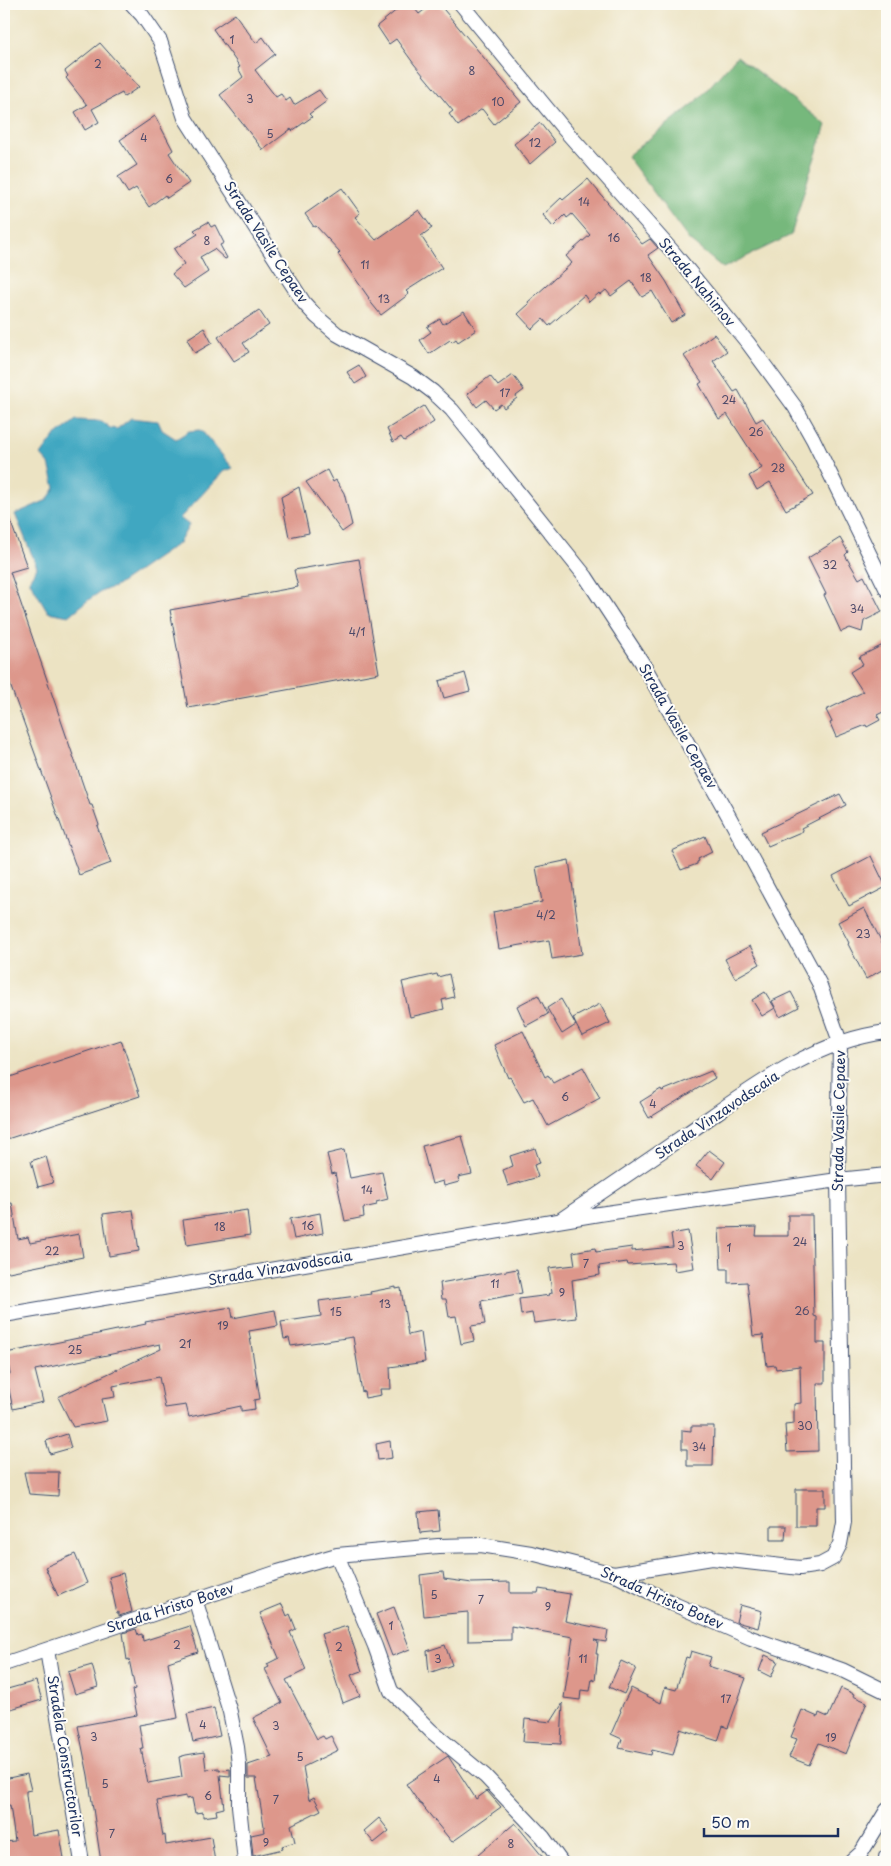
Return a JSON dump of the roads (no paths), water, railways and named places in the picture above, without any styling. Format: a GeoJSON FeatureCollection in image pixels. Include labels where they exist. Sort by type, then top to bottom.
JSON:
{"type":"FeatureCollection","features":[{"type":"Feature","properties":{"kind":"street","name":"Strada Vasile Cepaev"},"geometry":{"type":"LineString","coordinates":[[132,4],[160,41],[185,118],[304,303],[337,334],[413,378],[433,392],[452,410],[571,557],[604,602],[644,664],[677,722],[819,983],[840,1042],[838,1180],[844,1522],[840,1544],[833,1558],[820,1565],[800,1568],[712,1558],[614,1574]]}},
{"type":"Feature","properties":{"kind":"street","name":"Strada Nahimov"},"geometry":{"type":"LineString","coordinates":[[461,4],[563,128],[673,252],[736,328],[795,407],[813,439],[887,590]]}},
{"type":"Feature","properties":{"kind":"street","name":"Strada Vinzavodscaia"},"geometry":{"type":"LineString","coordinates":[[558,1222],[751,1089],[802,1059],[840,1042],[866,1034],[887,1032]]}},
{"type":"Feature","properties":{"kind":"street","name":"Strada Vinzavodscaia"},"geometry":{"type":"LineString","coordinates":[[4,1315],[599,1214],[838,1180],[887,1175]]}},
{"type":"Feature","properties":{"kind":"street","name":"Strada Hristo Botev"},"geometry":{"type":"LineString","coordinates":[[4,1664],[195,1599],[337,1555],[438,1546],[481,1545],[531,1553],[614,1574],[676,1605],[751,1638],[842,1670],[887,1692]]}},
{"type":"Feature","properties":{"kind":"street"},"geometry":{"type":"LineString","coordinates":[[337,1555],[375,1646],[391,1691],[431,1731],[486,1776],[543,1836],[561,1862]]}},
{"type":"Feature","properties":{"kind":"street"},"geometry":{"type":"LineString","coordinates":[[195,1599],[230,1712],[237,1747],[240,1765],[239,1806],[245,1862]]}},
{"type":"Feature","properties":{"kind":"street","name":"Stradela Constructorilor"},"geometry":{"type":"LineString","coordinates":[[47,1650],[82,1862]]}},
{"type":"Feature","properties":{"kind":"street"},"geometry":{"type":"LineString","coordinates":[[851,1862],[861,1853],[887,1810]]}},
{"type":"Feature","properties":{"kind":"water"},"geometry":{"type":"Polygon","coordinates":[[[131,418],[158,421],[162,430],[176,439],[189,431],[201,430],[233,468],[223,472],[180,518],[189,525],[179,543],[115,587],[102,591],[69,616],[48,612],[29,580],[37,567],[15,514],[47,500],[55,488],[49,464],[41,455],[54,437],[76,420],[102,421],[110,428],[117,429],[131,418]]]}}]}
